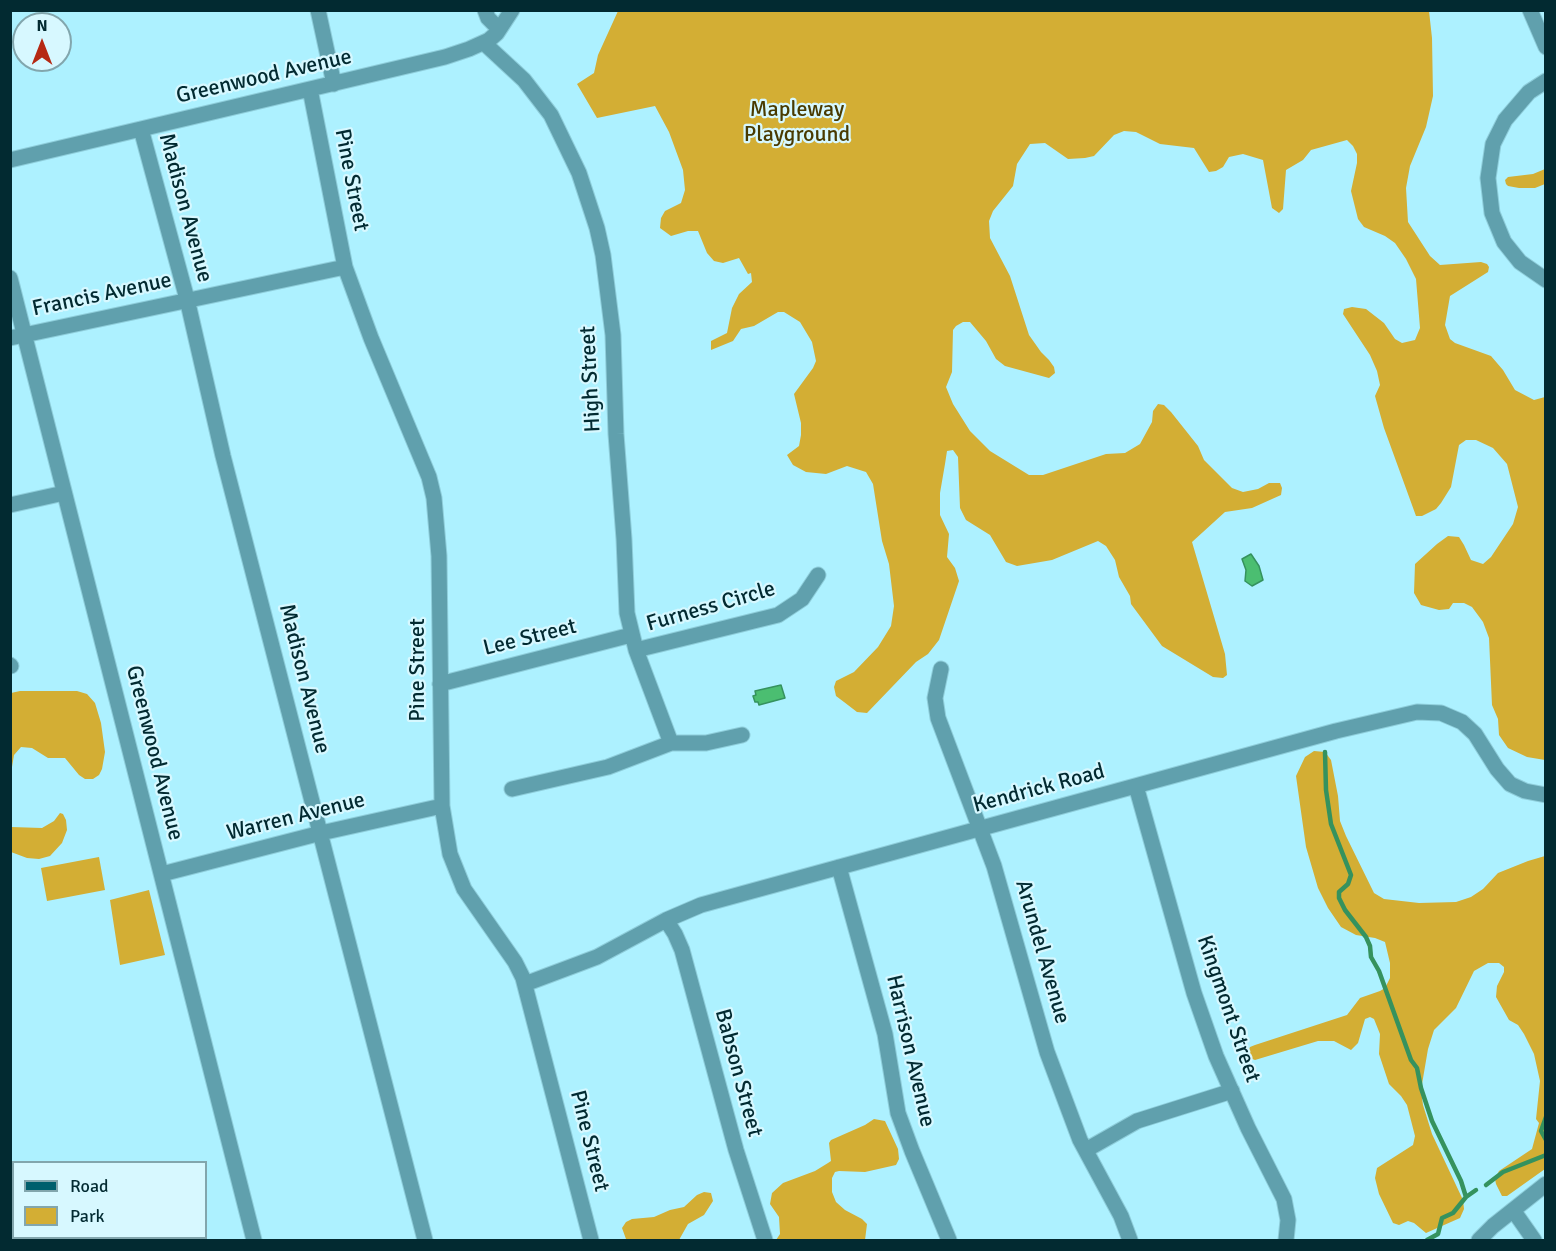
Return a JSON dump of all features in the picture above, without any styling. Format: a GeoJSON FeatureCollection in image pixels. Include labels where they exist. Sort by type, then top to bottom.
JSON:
{"type":"FeatureCollection","features":[{"type":"Feature","properties":{"kind":"street"},"geometry":{"type":"LineString","coordinates":[[318,10],[334,84]]}},
{"type":"Feature","properties":{"kind":"street"},"geometry":{"type":"LineString","coordinates":[[485,10],[488,18],[499,29]]}},
{"type":"Feature","properties":{"kind":"street","name":"Greenwood Avenue"},"geometry":{"type":"LineString","coordinates":[[10,160],[445,57],[484,43],[499,29],[512,10]]}},
{"type":"Feature","properties":{"kind":"street"},"geometry":{"type":"LineString","coordinates":[[1530,10],[1545,47]]}},
{"type":"Feature","properties":{"kind":"street","name":"High Street"},"geometry":{"type":"LineString","coordinates":[[484,43],[524,80],[551,115],[579,173],[597,228],[603,255],[613,335],[626,604],[636,650],[671,743]]}},
{"type":"Feature","properties":{"kind":"street"},"geometry":{"type":"LineString","coordinates":[[1545,81],[1529,92],[1505,120],[1493,144],[1488,178],[1492,213],[1504,242],[1520,262],[1545,280]]}},
{"type":"Feature","properties":{"kind":"street","name":"Pine Street"},"geometry":{"type":"LineString","coordinates":[[310,89],[345,267],[371,338],[429,477],[434,498],[439,556],[442,806],[447,841],[457,876],[464,889],[515,962],[525,984],[591,1240]]}},
{"type":"Feature","properties":{"kind":"street","name":"Madison Avenue"},"geometry":{"type":"LineString","coordinates":[[141,129],[187,299],[223,456],[424,1240]]}},
{"type":"Feature","properties":{"kind":"street","name":"Francis Avenue"},"geometry":{"type":"LineString","coordinates":[[18,336],[345,267]]}},
{"type":"Feature","properties":{"kind":"street","name":"Greenwood Avenue"},"geometry":{"type":"LineString","coordinates":[[10,278],[18,336],[64,493],[254,1240]]}},
{"type":"Feature","properties":{"kind":"street"},"geometry":{"type":"LineString","coordinates":[[10,505],[64,493]]}},
{"type":"Feature","properties":{"kind":"street","name":"Furness Circle"},"geometry":{"type":"LineString","coordinates":[[636,650],[778,615],[802,599],[818,575]]}},
{"type":"Feature","properties":{"kind":"street","name":"Lee Street"},"geometry":{"type":"LineString","coordinates":[[440,684],[631,634]]}},
{"type":"Feature","properties":{"kind":"street","name":"Arundel Avenue"},"geometry":{"type":"LineString","coordinates":[[941,669],[935,693],[938,718],[946,745],[981,828],[1012,925],[1047,1052],[1064,1100],[1086,1150],[1121,1216],[1130,1240]]}},
{"type":"Feature","properties":{"kind":"street","name":"Kendrick Road"},"geometry":{"type":"LineString","coordinates":[[525,984],[597,957],[666,920],[701,906],[1400,715],[1431,711],[1451,716],[1470,728],[1497,769],[1510,784],[1525,791],[1545,795]]}},
{"type":"Feature","properties":{"kind":"street"},"geometry":{"type":"LineString","coordinates":[[512,789],[608,767],[671,743],[706,743],[742,735]]}},
{"type":"Feature","properties":{"kind":"street","name":"Kingmont Street"},"geometry":{"type":"LineString","coordinates":[[1136,786],[1194,993],[1216,1056],[1248,1128],[1282,1193],[1288,1220],[1286,1240]]}},
{"type":"Feature","properties":{"kind":"street","name":"Warren Avenue"},"geometry":{"type":"LineString","coordinates":[[162,874],[321,833],[442,806]]}},
{"type":"Feature","properties":{"kind":"street","name":"Harrison Avenue"},"geometry":{"type":"LineString","coordinates":[[839,867],[885,1034],[898,1113],[949,1240]]}},
{"type":"Feature","properties":{"kind":"street","name":"Babson Street"},"geometry":{"type":"LineString","coordinates":[[666,920],[682,950],[736,1150],[765,1240]]}},
{"type":"Feature","properties":{"kind":"street"},"geometry":{"type":"LineString","coordinates":[[1086,1150],[1137,1121],[1232,1091]]}},
{"type":"Feature","properties":{"kind":"street"},"geometry":{"type":"LineString","coordinates":[[1479,1240],[1545,1184]]}},
{"type":"Feature","properties":{"kind":"street"},"geometry":{"type":"LineString","coordinates":[[1513,1210],[1534,1240]]}},
{"type":"Feature","properties":{"kind":"green space","name":"Mapleway Playground"},"geometry":{"type":"Polygon","coordinates":[[[618,11],[1429,11],[1433,96],[1426,127],[1410,166],[1406,188],[1408,222],[1430,256],[1440,265],[1481,262],[1489,267],[1488,272],[1450,296],[1445,325],[1450,339],[1491,356],[1515,390],[1534,400],[1545,397],[1545,760],[1527,757],[1508,748],[1499,735],[1498,719],[1492,705],[1489,638],[1483,622],[1472,607],[1464,603],[1453,603],[1449,609],[1439,610],[1421,605],[1414,593],[1415,564],[1437,544],[1448,536],[1459,537],[1471,560],[1483,564],[1491,557],[1513,524],[1518,507],[1507,464],[1493,448],[1476,440],[1466,440],[1459,445],[1451,487],[1441,503],[1436,509],[1422,516],[1416,516],[1384,428],[1375,396],[1380,385],[1377,371],[1370,355],[1343,314],[1344,309],[1352,307],[1366,309],[1384,323],[1395,339],[1402,343],[1415,340],[1420,328],[1416,279],[1395,243],[1364,227],[1358,219],[1351,191],[1357,154],[1347,140],[1311,150],[1303,160],[1286,170],[1283,209],[1279,213],[1272,208],[1263,160],[1243,154],[1229,157],[1223,167],[1209,172],[1194,148],[1160,144],[1136,132],[1124,131],[1114,135],[1094,156],[1085,158],[1068,159],[1045,143],[1030,144],[1017,164],[1013,186],[993,211],[989,221],[990,238],[1010,276],[1029,335],[1054,367],[1055,373],[1049,378],[1005,366],[996,359],[986,341],[970,322],[963,322],[953,330],[952,372],[946,387],[953,404],[970,431],[990,451],[1029,475],[1043,475],[1106,454],[1125,453],[1140,444],[1152,422],[1153,411],[1158,404],[1164,405],[1171,412],[1198,446],[1204,460],[1232,488],[1243,492],[1258,489],[1269,483],[1280,483],[1281,495],[1252,508],[1225,512],[1192,542],[1225,654],[1227,675],[1223,678],[1213,677],[1162,646],[1131,604],[1130,596],[1119,577],[1115,560],[1106,546],[1098,541],[1052,560],[1017,566],[1006,562],[990,535],[966,520],[960,508],[958,457],[953,450],[947,451],[940,493],[940,515],[949,534],[947,557],[955,568],[959,581],[939,640],[928,654],[916,662],[867,713],[857,712],[836,696],[834,687],[836,681],[854,672],[878,647],[891,626],[894,606],[889,564],[882,541],[873,484],[866,472],[847,466],[826,474],[806,472],[793,465],[787,455],[799,446],[801,435],[801,423],[794,394],[816,361],[812,342],[800,322],[784,312],[778,312],[754,326],[741,329],[733,341],[711,350],[711,341],[727,333],[732,308],[739,294],[752,282],[751,273],[748,274],[739,258],[723,263],[714,261],[707,253],[698,231],[688,231],[671,236],[660,228],[661,218],[665,211],[681,203],[685,190],[683,170],[669,132],[655,106],[597,118],[577,84],[594,73],[598,55],[618,11]]]}},
{"type":"Feature","properties":{"kind":"green space"},"geometry":{"type":"Polygon","coordinates":[[[1545,169],[1545,184],[1535,188],[1519,188],[1506,184],[1505,180],[1508,177],[1533,174],[1545,169]]]}},
{"type":"Feature","properties":{"kind":"green space"},"geometry":{"type":"Polygon","coordinates":[[[77,691],[87,694],[95,703],[101,723],[105,752],[99,775],[93,779],[85,779],[65,758],[48,758],[32,748],[21,747],[14,755],[11,773],[11,693],[77,691]]]}},
{"type":"Feature","properties":{"kind":"green space"},"geometry":{"type":"Polygon","coordinates":[[[1314,751],[1325,752],[1331,760],[1340,821],[1374,893],[1384,899],[1419,903],[1456,902],[1471,897],[1483,889],[1498,873],[1545,856],[1545,1169],[1507,1196],[1502,1196],[1496,1184],[1495,1179],[1499,1171],[1532,1149],[1539,1123],[1536,1119],[1540,1081],[1534,1054],[1524,1034],[1518,1025],[1509,1020],[1496,997],[1497,986],[1504,967],[1499,963],[1488,963],[1474,971],[1456,1008],[1434,1030],[1428,1049],[1421,1090],[1423,1105],[1432,1134],[1463,1200],[1464,1209],[1460,1218],[1426,1233],[1408,1221],[1399,1225],[1393,1223],[1379,1194],[1375,1178],[1377,1168],[1413,1145],[1415,1136],[1407,1105],[1389,1084],[1379,1054],[1380,1034],[1374,1019],[1370,1017],[1365,1019],[1358,1043],[1351,1050],[1334,1041],[1318,1041],[1255,1060],[1250,1058],[1248,1052],[1250,1047],[1255,1045],[1347,1015],[1360,998],[1385,988],[1390,978],[1390,963],[1385,942],[1356,935],[1341,927],[1318,888],[1306,847],[1296,776],[1305,757],[1314,751]]]}},
{"type":"Feature","properties":{"kind":"green space"},"geometry":{"type":"Polygon","coordinates":[[[60,813],[66,820],[67,830],[62,843],[50,856],[39,859],[27,858],[11,852],[11,827],[42,828],[54,821],[60,813]]]}},
{"type":"Feature","properties":{"kind":"green space"},"geometry":{"type":"Polygon","coordinates":[[[99,857],[105,890],[47,901],[41,868],[99,857]]]}},
{"type":"Feature","properties":{"kind":"green space"},"geometry":{"type":"Polygon","coordinates":[[[149,890],[165,955],[120,965],[110,900],[149,890]]]}},
{"type":"Feature","properties":{"kind":"green space"},"geometry":{"type":"Polygon","coordinates":[[[874,1119],[885,1121],[898,1149],[899,1159],[896,1165],[865,1172],[839,1171],[835,1172],[832,1178],[832,1192],[836,1202],[867,1224],[865,1240],[776,1240],[780,1234],[779,1217],[770,1204],[772,1193],[783,1183],[815,1171],[831,1161],[829,1143],[831,1140],[874,1119]]]}},
{"type":"Feature","properties":{"kind":"green space"},"geometry":{"type":"Polygon","coordinates":[[[704,1192],[711,1193],[713,1201],[704,1215],[688,1224],[679,1240],[626,1239],[622,1228],[626,1222],[632,1219],[654,1217],[684,1207],[704,1192]]]}},
{"type":"Feature","properties":{"kind":"shaded area"},"geometry":{"type":"Polygon","coordinates":[[[1251,554],[1259,566],[1263,580],[1252,586],[1245,581],[1246,570],[1242,559],[1251,554]]]}},
{"type":"Feature","properties":{"kind":"shaded area"},"geometry":{"type":"Polygon","coordinates":[[[781,685],[785,698],[759,705],[755,702],[753,696],[756,695],[755,691],[781,685]]]}},
{"type":"Feature","properties":{"kind":"waterway"},"geometry":{"type":"LineString","coordinates":[[1325,752],[1326,790],[1331,824],[1351,875],[1348,884],[1339,892],[1339,898],[1370,946],[1371,957],[1379,971],[1411,1060],[1417,1068],[1432,1121],[1461,1181],[1466,1197]]}},
{"type":"Feature","properties":{"kind":"waterway"},"geometry":{"type":"LineString","coordinates":[[1546,1117],[1541,1131],[1546,1140]]}},
{"type":"Feature","properties":{"kind":"waterway"},"geometry":{"type":"LineString","coordinates":[[1486,1185],[1503,1172],[1546,1155]]}},
{"type":"Feature","properties":{"kind":"waterway"},"geometry":{"type":"LineString","coordinates":[[1427,1240],[1438,1234],[1442,1218],[1453,1213],[1466,1197],[1476,1190]]}}]}
